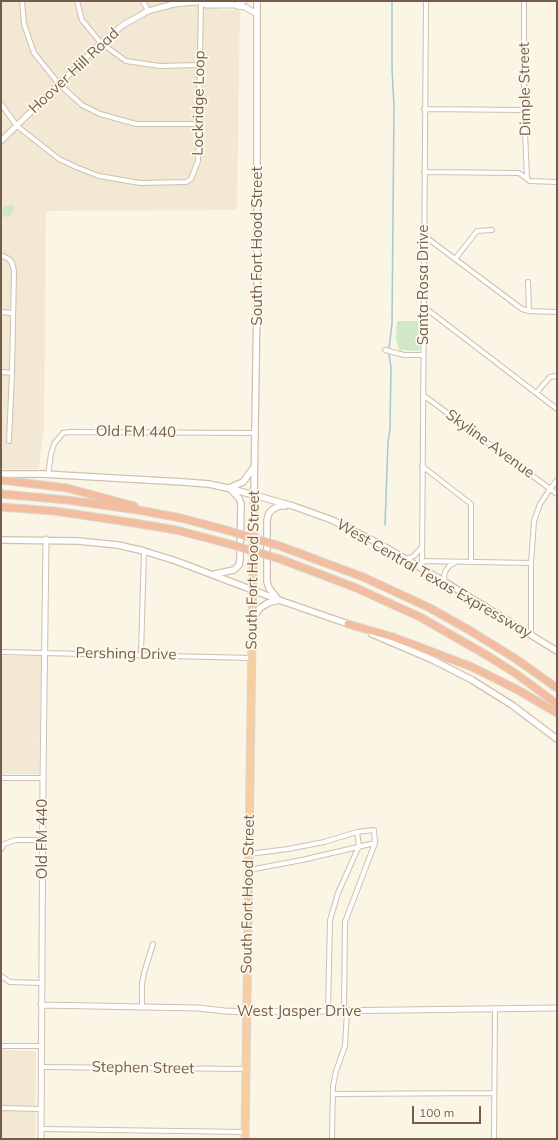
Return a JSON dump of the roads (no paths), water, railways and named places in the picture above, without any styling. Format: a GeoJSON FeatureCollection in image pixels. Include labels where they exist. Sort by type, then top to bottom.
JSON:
{"type":"FeatureCollection","features":[{"type":"Feature","properties":{"kind":"highway"},"geometry":{"type":"LineString","coordinates":[[1,480],[67,488],[226,530],[280,546],[363,577],[430,608],[469,630],[516,659],[557,688]]}},
{"type":"Feature","properties":{"kind":"highway"},"geometry":{"type":"LineString","coordinates":[[1,494],[86,502],[181,518]]}},
{"type":"Feature","properties":{"kind":"highway","name":"South Fort Hood Street"},"geometry":{"type":"LineString","coordinates":[[245,1135],[254,495]]}},
{"type":"Feature","properties":{"kind":"highway"},"geometry":{"type":"LineString","coordinates":[[1,507],[89,516],[153,526],[226,543],[280,559],[354,587],[420,618],[488,656],[515,673],[557,704]]}},
{"type":"Feature","properties":{"kind":"highway"},"geometry":{"type":"LineString","coordinates":[[1,512],[19,508]]}},
{"type":"Feature","properties":{"kind":"highway"},"geometry":{"type":"LineString","coordinates":[[348,624],[393,637],[472,668],[518,690],[557,713]]}},
{"type":"Feature","properties":{"kind":"main road","name":"South Fort Hood Street"},"geometry":{"type":"LineString","coordinates":[[254,495],[257,298],[258,1]]}},
{"type":"Feature","properties":{"kind":"main road"},"geometry":{"type":"LineString","coordinates":[[213,574],[234,570],[238,565],[240,559],[241,504],[240,498],[229,488],[242,482],[254,467]]}},
{"type":"Feature","properties":{"kind":"main road","name":"West Central Texas Expressway"},"geometry":{"type":"LineString","coordinates":[[1,474],[183,482],[229,488],[293,506],[332,520],[378,543],[531,634],[557,652]]}},
{"type":"Feature","properties":{"kind":"main road"},"geometry":{"type":"LineString","coordinates":[[279,600],[272,594],[267,582],[267,520],[269,513],[273,509],[279,506],[293,506]]}},
{"type":"Feature","properties":{"kind":"main road"},"geometry":{"type":"LineString","coordinates":[[1,540],[46,539],[100,543],[144,551],[213,574],[279,600],[348,624],[434,660],[472,680],[512,705],[557,739]]}},
{"type":"Feature","properties":{"kind":"main road"},"geometry":{"type":"LineString","coordinates":[[252,620],[260,608],[268,603],[279,600]]}},
{"type":"Feature","properties":{"kind":"street"},"geometry":{"type":"LineString","coordinates":[[22,1],[24,24],[34,53],[59,84],[82,105],[100,114],[136,124],[199,124]]}},
{"type":"Feature","properties":{"kind":"street"},"geometry":{"type":"LineString","coordinates":[[77,1],[82,20],[101,44],[126,61],[160,66],[200,65]]}},
{"type":"Feature","properties":{"kind":"street"},"geometry":{"type":"LineString","coordinates":[[143,1],[148,11]]}},
{"type":"Feature","properties":{"kind":"street","name":"Hoover Hill Road"},"geometry":{"type":"LineString","coordinates":[[1,141],[101,44],[123,25],[148,11],[174,4],[207,1]]}},
{"type":"Feature","properties":{"kind":"street"},"geometry":{"type":"LineString","coordinates":[[211,1],[231,1]]}},
{"type":"Feature","properties":{"kind":"street","name":"Hoover Hill Road"},"geometry":{"type":"LineString","coordinates":[[201,2],[206,5],[236,5],[244,1]]}},
{"type":"Feature","properties":{"kind":"street","name":"Santa Rosa Drive"},"geometry":{"type":"LineString","coordinates":[[422,569],[422,394],[424,307],[423,236],[426,1]]}},
{"type":"Feature","properties":{"kind":"street","name":"Dimple Street"},"geometry":{"type":"LineString","coordinates":[[524,1],[524,110],[527,178]]}},
{"type":"Feature","properties":{"kind":"street","name":"Lockridge Loop"},"geometry":{"type":"LineString","coordinates":[[1,104],[17,126],[59,159],[76,167],[99,176],[140,183],[186,182],[191,179],[198,161],[201,2]]}},
{"type":"Feature","properties":{"kind":"street"},"geometry":{"type":"LineString","coordinates":[[236,5],[246,7],[257,14]]}},
{"type":"Feature","properties":{"kind":"street"},"geometry":{"type":"LineString","coordinates":[[424,109],[524,110]]}},
{"type":"Feature","properties":{"kind":"street"},"geometry":{"type":"LineString","coordinates":[[424,172],[519,173],[530,181],[557,182]]}},
{"type":"Feature","properties":{"kind":"street"},"geometry":{"type":"LineString","coordinates":[[455,259],[477,231],[492,230]]}},
{"type":"Feature","properties":{"kind":"street"},"geometry":{"type":"LineString","coordinates":[[423,236],[522,309],[530,312],[557,312]]}},
{"type":"Feature","properties":{"kind":"street"},"geometry":{"type":"LineString","coordinates":[[1,255],[12,263],[14,271],[9,441]]}},
{"type":"Feature","properties":{"kind":"street"},"geometry":{"type":"LineString","coordinates":[[528,282],[530,312]]}},
{"type":"Feature","properties":{"kind":"street"},"geometry":{"type":"LineString","coordinates":[[424,307],[557,409]]}},
{"type":"Feature","properties":{"kind":"street"},"geometry":{"type":"LineString","coordinates":[[1,312],[12,313]]}},
{"type":"Feature","properties":{"kind":"street"},"geometry":{"type":"LineString","coordinates":[[385,350],[404,355],[423,355]]}},
{"type":"Feature","properties":{"kind":"street"},"geometry":{"type":"LineString","coordinates":[[1,372],[12,373]]}},
{"type":"Feature","properties":{"kind":"street"},"geometry":{"type":"LineString","coordinates":[[536,392],[550,377],[556,376]]}},
{"type":"Feature","properties":{"kind":"street","name":"Skyline Avenue"},"geometry":{"type":"LineString","coordinates":[[422,394],[557,494]]}},
{"type":"Feature","properties":{"kind":"street","name":"Old FM 440"},"geometry":{"type":"LineString","coordinates":[[48,475],[54,444],[63,433],[255,432]]}},
{"type":"Feature","properties":{"kind":"street"},"geometry":{"type":"LineString","coordinates":[[422,466],[471,504],[471,562]]}},
{"type":"Feature","properties":{"kind":"street"},"geometry":{"type":"LineString","coordinates":[[531,634],[531,563],[534,521],[540,504],[557,480]]}},
{"type":"Feature","properties":{"kind":"street","name":"Old FM 440"},"geometry":{"type":"LineString","coordinates":[[41,1139],[42,840],[46,539]]}},
{"type":"Feature","properties":{"kind":"street"},"geometry":{"type":"LineString","coordinates":[[406,559],[414,556],[422,548]]}},
{"type":"Feature","properties":{"kind":"street"},"geometry":{"type":"LineString","coordinates":[[141,654],[144,551]]}},
{"type":"Feature","properties":{"kind":"street"},"geometry":{"type":"LineString","coordinates":[[422,561],[531,563]]}},
{"type":"Feature","properties":{"kind":"street"},"geometry":{"type":"LineString","coordinates":[[445,582],[445,572],[449,566],[456,562]]}},
{"type":"Feature","properties":{"kind":"street","name":"Pershing Drive"},"geometry":{"type":"LineString","coordinates":[[1,652],[141,654],[251,658]]}},
{"type":"Feature","properties":{"kind":"street"},"geometry":{"type":"LineString","coordinates":[[1,778],[43,778]]}},
{"type":"Feature","properties":{"kind":"street"},"geometry":{"type":"LineString","coordinates":[[249,854],[288,850],[324,842],[357,832],[374,830],[375,843],[345,922],[345,1046],[334,1078],[332,1139]]}},
{"type":"Feature","properties":{"kind":"street"},"geometry":{"type":"LineString","coordinates":[[328,1010],[330,920],[338,893],[359,846],[357,832]]}},
{"type":"Feature","properties":{"kind":"street"},"geometry":{"type":"LineString","coordinates":[[1,849],[4,844],[16,840],[42,840]]}},
{"type":"Feature","properties":{"kind":"street"},"geometry":{"type":"LineString","coordinates":[[249,870],[302,860],[375,843]]}},
{"type":"Feature","properties":{"kind":"street"},"geometry":{"type":"LineString","coordinates":[[142,1007],[142,984],[153,944]]}},
{"type":"Feature","properties":{"kind":"street"},"geometry":{"type":"LineString","coordinates":[[1,976],[10,982],[42,983]]}},
{"type":"Feature","properties":{"kind":"street","name":"West Jasper Drive"},"geometry":{"type":"LineString","coordinates":[[41,1005],[198,1008],[247,1012],[557,1008]]}},
{"type":"Feature","properties":{"kind":"street"},"geometry":{"type":"LineString","coordinates":[[494,1139],[495,1009]]}},
{"type":"Feature","properties":{"kind":"street"},"geometry":{"type":"LineString","coordinates":[[1,1046],[41,1046]]}},
{"type":"Feature","properties":{"kind":"street","name":"Stephen Street"},"geometry":{"type":"LineString","coordinates":[[41,1067],[246,1069]]}},
{"type":"Feature","properties":{"kind":"street"},"geometry":{"type":"LineString","coordinates":[[334,1094],[494,1093]]}},
{"type":"Feature","properties":{"kind":"street"},"geometry":{"type":"LineString","coordinates":[[1,1108],[40,1109]]}},
{"type":"Feature","properties":{"kind":"street"},"geometry":{"type":"LineString","coordinates":[[41,1129],[245,1135]]}},
{"type":"Feature","properties":{"kind":"waterway"},"geometry":{"type":"LineString","coordinates":[[389,348],[392,324],[394,105],[392,69],[392,1]]}},
{"type":"Feature","properties":{"kind":"waterway"},"geometry":{"type":"LineString","coordinates":[[385,525],[388,442],[390,429],[391,367],[389,355]]}}]}
